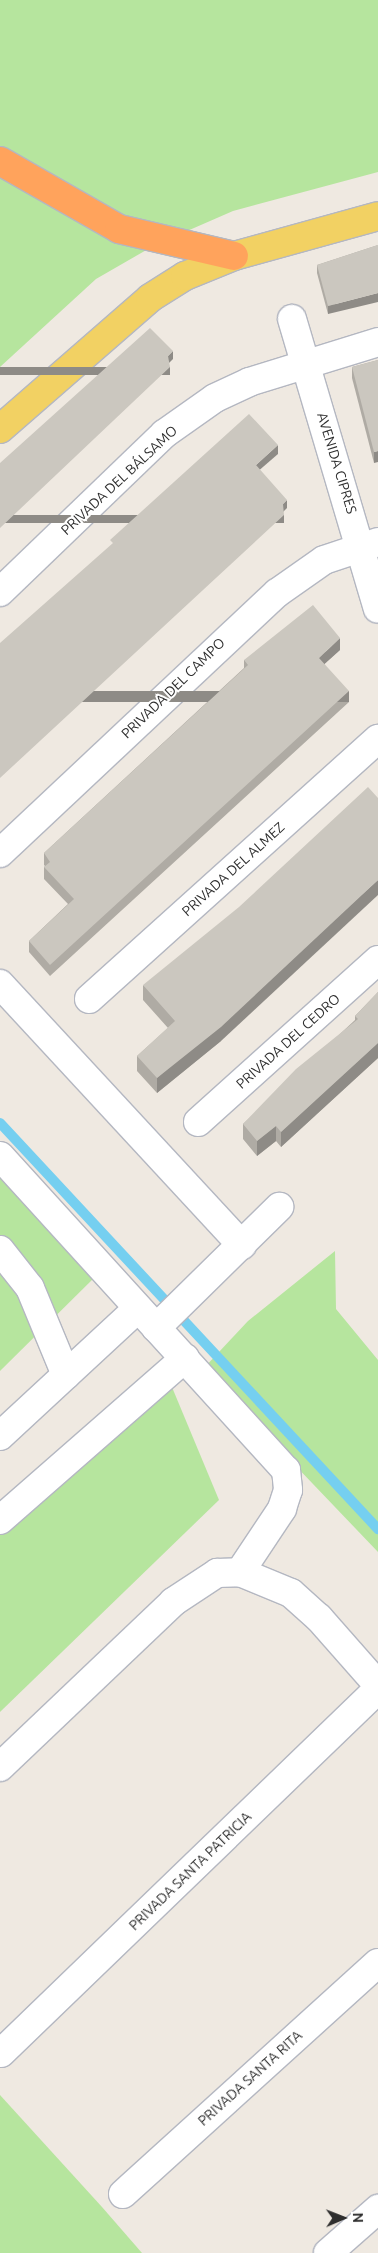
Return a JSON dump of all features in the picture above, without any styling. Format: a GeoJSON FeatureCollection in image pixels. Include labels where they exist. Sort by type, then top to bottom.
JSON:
{"type":"FeatureCollection","features":[{"type":"Feature","properties":{"kind":"highway"},"geometry":{"type":"LineString","coordinates":[[0,161],[120,230],[234,256]]}},
{"type":"Feature","properties":{"kind":"main road"},"geometry":{"type":"LineString","coordinates":[[0,430],[150,298],[185,276],[234,256],[378,216]]}},
{"type":"Feature","properties":{"kind":"street","name":"AVENIDA CIPRES"},"geometry":{"type":"LineString","coordinates":[[292,319],[370,544],[378,609]]}},
{"type":"Feature","properties":{"kind":"street","name":"PRIVADA DEL BÁLSAMO"},"geometry":{"type":"LineString","coordinates":[[0,592],[164,434],[215,398],[306,363],[378,342]]}},
{"type":"Feature","properties":{"kind":"street","name":"PRIVADA DEL CAMPO"},"geometry":{"type":"LineString","coordinates":[[0,853],[277,593],[324,560],[370,544]]}},
{"type":"Feature","properties":{"kind":"street","name":"PRIVADA DEL ALMEZ"},"geometry":{"type":"LineString","coordinates":[[89,999],[378,739]]}},
{"type":"Feature","properties":{"kind":"street","name":"PRIVADA DEL CEDRO"},"geometry":{"type":"LineString","coordinates":[[198,1122],[378,960]]}},
{"type":"Feature","properties":{"kind":"street"},"geometry":{"type":"LineString","coordinates":[[0,984],[242,1245]]}},
{"type":"Feature","properties":{"kind":"street"},"geometry":{"type":"LineString","coordinates":[[0,1156],[138,1308],[163,1321],[185,1358],[286,1470],[288,1490],[282,1509],[240,1572]]}},
{"type":"Feature","properties":{"kind":"street"},"geometry":{"type":"LineString","coordinates":[[163,1321],[223,1266],[279,1207]]}},
{"type":"Feature","properties":{"kind":"street"},"geometry":{"type":"LineString","coordinates":[[0,1250],[30,1288],[66,1375]]}},
{"type":"Feature","properties":{"kind":"street"},"geometry":{"type":"LineString","coordinates":[[0,1436],[138,1308]]}},
{"type":"Feature","properties":{"kind":"street"},"geometry":{"type":"LineString","coordinates":[[0,1520],[185,1358]]}},
{"type":"Feature","properties":{"kind":"street"},"geometry":{"type":"LineString","coordinates":[[0,1767],[173,1602],[217,1573],[240,1572],[291,1593],[320,1618],[378,1687]]}},
{"type":"Feature","properties":{"kind":"street","name":"PRIVADA SANTA PATRICIA"},"geometry":{"type":"LineString","coordinates":[[1,2052],[378,1687]]}},
{"type":"Feature","properties":{"kind":"street","name":"PRIVADA SANTA RITA"},"geometry":{"type":"LineString","coordinates":[[123,2194],[378,1962]]}},
{"type":"Feature","properties":{"kind":"street"},"geometry":{"type":"LineString","coordinates":[[328,2253],[378,2208]]}},
{"type":"Feature","properties":{"kind":"green space"},"geometry":{"type":"Polygon","coordinates":[[[0,0],[378,0],[378,172],[233,211],[155,245],[96,279],[0,367],[0,0]]]}},
{"type":"Feature","properties":{"kind":"green space"},"geometry":{"type":"Polygon","coordinates":[[[0,1168],[98,1274],[0,1371],[0,1168]]]}},
{"type":"Feature","properties":{"kind":"green space"},"geometry":{"type":"Polygon","coordinates":[[[335,1251],[336,1309],[378,1360],[378,1552],[203,1369],[248,1321],[335,1251]]]}},
{"type":"Feature","properties":{"kind":"green space"},"geometry":{"type":"Polygon","coordinates":[[[169,1380],[219,1500],[0,1712],[0,1528],[169,1380]]]}},
{"type":"Feature","properties":{"kind":"green space"},"geometry":{"type":"Polygon","coordinates":[[[0,2095],[102,2207],[142,2253],[0,2253],[0,2095]]]}},
{"type":"Feature","properties":{"kind":"building"},"geometry":{"type":"Polygon","coordinates":[[[378,245],[378,293],[328,306],[317,265],[378,245]]]}},
{"type":"Feature","properties":{"kind":"building"},"geometry":{"type":"Polygon","coordinates":[[[150,328],[173,351],[168,356],[170,367],[0,528],[0,463],[150,328]]]}},
{"type":"Feature","properties":{"kind":"building"},"geometry":{"type":"Polygon","coordinates":[[[378,360],[378,451],[374,452],[352,367],[378,360]]]}},
{"type":"Feature","properties":{"kind":"building"},"geometry":{"type":"Polygon","coordinates":[[[249,414],[278,445],[256,465],[287,500],[283,504],[284,515],[0,778],[0,643],[113,543],[110,540],[249,414]]]}},
{"type":"Feature","properties":{"kind":"building"},"geometry":{"type":"Polygon","coordinates":[[[313,605],[340,638],[319,658],[349,691],[50,965],[29,941],[74,899],[44,867],[50,862],[44,853],[248,665],[244,660],[313,605]]]}},
{"type":"Feature","properties":{"kind":"building"},"geometry":{"type":"Polygon","coordinates":[[[368,787],[378,798],[378,880],[221,1027],[157,1078],[137,1056],[175,1021],[143,985],[239,907],[368,787]]]}},
{"type":"Feature","properties":{"kind":"building"},"geometry":{"type":"Polygon","coordinates":[[[378,992],[378,1043],[281,1132],[276,1126],[257,1141],[243,1124],[296,1069],[358,1019],[355,1016],[378,992]]]}},
{"type":"Feature","properties":{"kind":"waterway"},"geometry":{"type":"LineString","coordinates":[[0,1123],[378,1529]]}}]}
